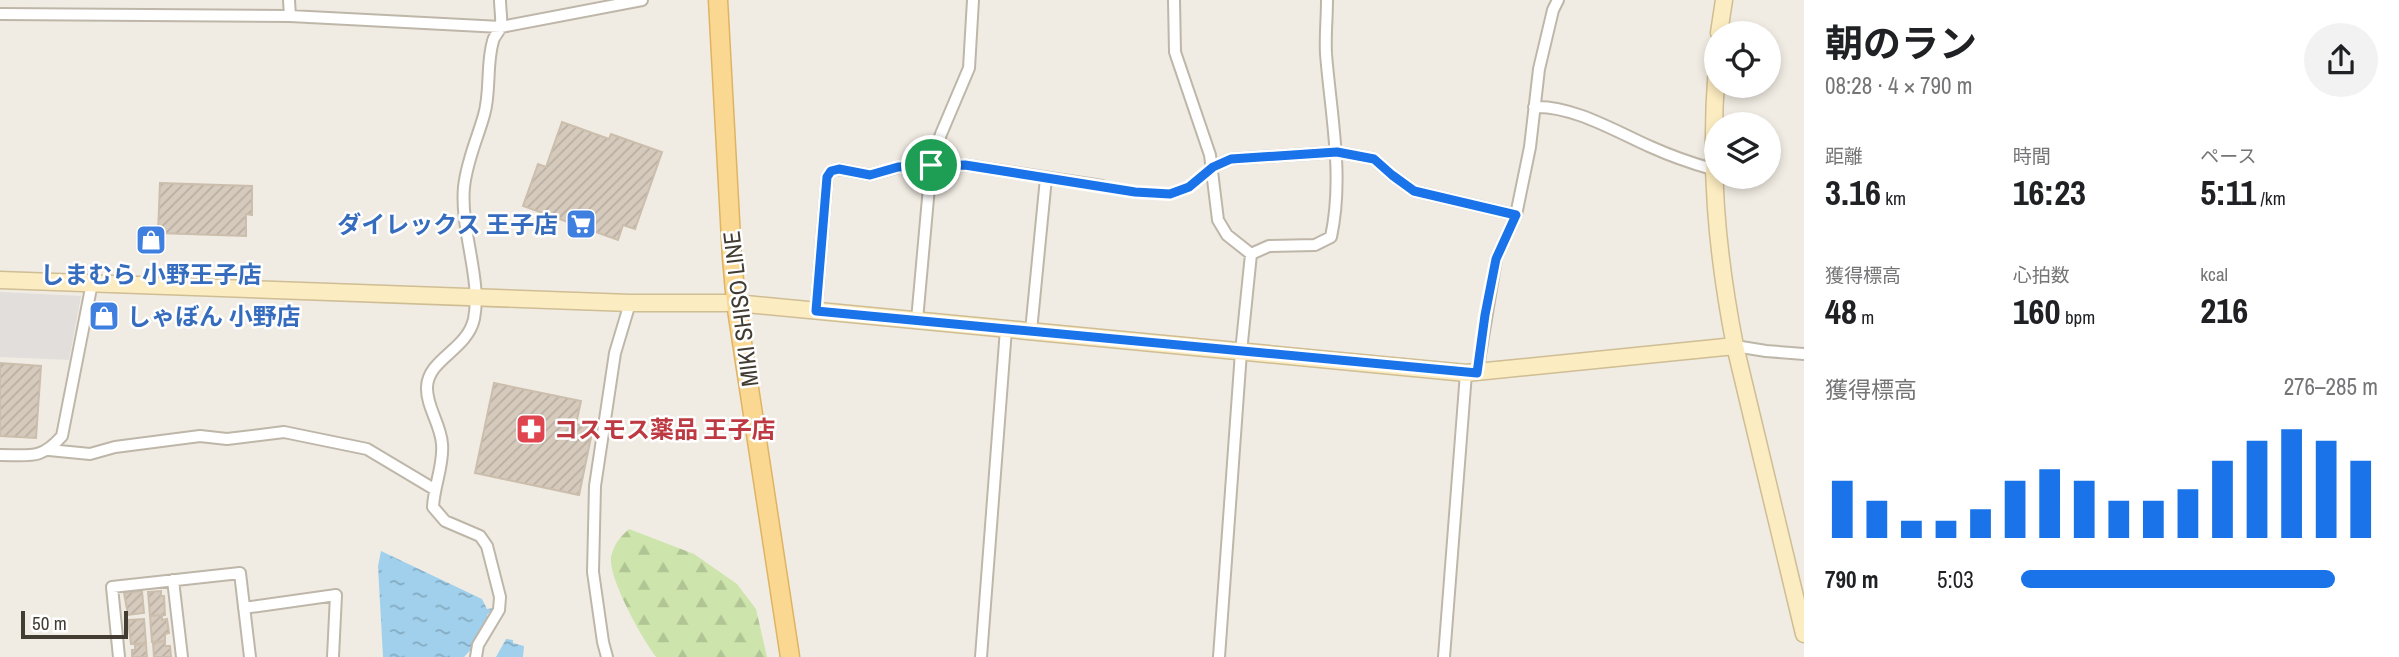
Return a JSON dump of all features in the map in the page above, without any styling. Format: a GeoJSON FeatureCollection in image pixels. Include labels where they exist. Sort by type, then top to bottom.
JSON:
{"type":"FeatureCollection","features":[{"type":"Feature","properties":{"kind":"main road","name":"MIKI SHISO LINE"},"geometry":{"type":"LineString","coordinates":[[718,0],[736,303],[790,657]]}},
{"type":"Feature","properties":{"kind":"street"},"geometry":{"type":"LineString","coordinates":[[289,0],[290,16]]}},
{"type":"Feature","properties":{"kind":"street"},"geometry":{"type":"LineString","coordinates":[[476,657],[478,645],[499,610],[500,597],[487,546],[480,536],[445,521],[433,507],[442,443],[427,386],[432,370],[466,338],[474,319],[475,296],[464,226],[464,187],[472,146],[488,98],[493,40],[501,27],[500,0]]}},
{"type":"Feature","properties":{"kind":"street"},"geometry":{"type":"LineString","coordinates":[[0,14],[290,16],[501,27],[642,0]]}},
{"type":"Feature","properties":{"kind":"street"},"geometry":{"type":"LineString","coordinates":[[917,320],[931,165],[969,68],[973,0]]}},
{"type":"Feature","properties":{"kind":"street"},"geometry":{"type":"LineString","coordinates":[[1174,0],[1175,52],[1213,167],[1218,219],[1227,235],[1251,254]]}},
{"type":"Feature","properties":{"kind":"street"},"geometry":{"type":"LineString","coordinates":[[1251,254],[1269,246],[1315,244],[1331,237],[1336,212],[1337,152],[1326,51],[1327,0]]}},
{"type":"Feature","properties":{"kind":"street"},"geometry":{"type":"LineString","coordinates":[[1444,657],[1472,373],[1496,259],[1516,215],[1530,147],[1539,69],[1553,9],[1558,0]]}},
{"type":"Feature","properties":{"kind":"street"},"geometry":{"type":"LineString","coordinates":[[1721,21],[1724,0]]}},
{"type":"Feature","properties":{"kind":"street"},"geometry":{"type":"LineString","coordinates":[[1534,107],[1549,106],[1704,166]]}},
{"type":"Feature","properties":{"kind":"street"},"geometry":{"type":"LineString","coordinates":[[1213,167],[1231,159],[1337,152],[1374,159],[1414,191],[1516,215]]}},
{"type":"Feature","properties":{"kind":"street"},"geometry":{"type":"LineString","coordinates":[[816,311],[827,177],[831,171],[839,169],[870,175],[898,167],[965,165],[1102,186]]}},
{"type":"Feature","properties":{"kind":"street"},"geometry":{"type":"LineString","coordinates":[[1031,331],[1046,178]]}},
{"type":"Feature","properties":{"kind":"street"},"geometry":{"type":"LineString","coordinates":[[1714,189],[1718,244],[1735,346],[1804,635]]}},
{"type":"Feature","properties":{"kind":"street"},"geometry":{"type":"LineString","coordinates":[[1219,657],[1241,352],[1251,254]]}},
{"type":"Feature","properties":{"kind":"street"},"geometry":{"type":"LineString","coordinates":[[0,279],[630,303],[736,303],[1472,373],[1735,346],[1766,352],[1804,354]]}},
{"type":"Feature","properties":{"kind":"street"},"geometry":{"type":"LineString","coordinates":[[49,450],[62,436],[92,283]]}},
{"type":"Feature","properties":{"kind":"street"},"geometry":{"type":"LineString","coordinates":[[607,657],[593,572],[594,486],[615,353],[630,303]]}},
{"type":"Feature","properties":{"kind":"street"},"geometry":{"type":"LineString","coordinates":[[981,657],[1006,329]]}},
{"type":"Feature","properties":{"kind":"street"},"geometry":{"type":"LineString","coordinates":[[0,455],[35,455],[49,450],[90,454],[115,447],[200,436],[227,439],[284,432],[367,449],[434,489]]}},
{"type":"Feature","properties":{"kind":"street"},"geometry":{"type":"LineString","coordinates":[[119,657],[112,587],[240,573],[250,657]]}},
{"type":"Feature","properties":{"kind":"street"},"geometry":{"type":"LineString","coordinates":[[173,580],[182,657]]}},
{"type":"Feature","properties":{"kind":"street"},"geometry":{"type":"LineString","coordinates":[[244,608],[336,595],[333,657]]}},
{"type":"Feature","properties":{"kind":"path"},"geometry":{"type":"LineString","coordinates":[[1102,186],[1135,192],[1170,194],[1189,187],[1213,167]]}},
{"type":"Feature","properties":{"kind":"green space"},"geometry":{"type":"Polygon","coordinates":[[[629,529],[694,554],[737,584],[756,609],[767,657],[656,657],[627,608],[611,567],[614,548],[629,529]]]}},
{"type":"Feature","properties":{"kind":"shaded area"},"geometry":{"type":"Polygon","coordinates":[[[0,292],[81,296],[69,360],[0,357],[0,292]]]}},
{"type":"Feature","properties":{"kind":"water"},"geometry":{"type":"Polygon","coordinates":[[[381,551],[482,599],[487,609],[494,608],[487,615],[490,621],[476,644],[464,657],[383,657],[378,566],[381,551]]]}},
{"type":"Feature","properties":{"kind":"water"},"geometry":{"type":"Polygon","coordinates":[[[506,639],[524,646],[523,657],[496,657],[506,639]]]}},
{"type":"Feature","properties":{"kind":"building"},"geometry":{"type":"Polygon","coordinates":[[[562,122],[609,139],[611,134],[662,152],[635,229],[623,225],[618,240],[523,206],[538,164],[546,167],[562,122]]]}},
{"type":"Feature","properties":{"kind":"building"},"geometry":{"type":"Polygon","coordinates":[[[160,183],[252,186],[252,215],[246,214],[246,236],[158,233],[160,183]]]}},
{"type":"Feature","properties":{"kind":"building"},"geometry":{"type":"Polygon","coordinates":[[[0,363],[41,366],[36,438],[0,436],[0,363]]]}},
{"type":"Feature","properties":{"kind":"building"},"geometry":{"type":"Polygon","coordinates":[[[494,383],[581,401],[576,424],[593,428],[579,495],[475,473],[494,383]]]}},
{"type":"Feature","properties":{"kind":"building"},"geometry":{"type":"Polygon","coordinates":[[[142,591],[144,613],[128,615],[124,593],[142,591]]]}},
{"type":"Feature","properties":{"kind":"building"},"geometry":{"type":"Polygon","coordinates":[[[161,591],[161,596],[164,596],[165,615],[150,616],[148,592],[161,591]]]}},
{"type":"Feature","properties":{"kind":"building"},"geometry":{"type":"Polygon","coordinates":[[[162,615],[162,620],[167,619],[169,633],[165,634],[165,641],[152,642],[150,616],[162,615]]]}},
{"type":"Feature","properties":{"kind":"building"},"geometry":{"type":"Polygon","coordinates":[[[144,619],[146,643],[131,644],[128,620],[144,619]]]}},
{"type":"Feature","properties":{"kind":"building"},"geometry":{"type":"Polygon","coordinates":[[[165,641],[165,646],[170,646],[171,657],[154,657],[153,643],[165,641]]]}},
{"type":"Feature","properties":{"kind":"building"},"geometry":{"type":"Polygon","coordinates":[[[146,644],[147,657],[132,657],[135,645],[146,644]]]}},
{"type":"Feature","properties":{"kind":"place","name":"ダイレックス 王子店"},"geometry":{"type":"Point","coordinates":[581,224]}},
{"type":"Feature","properties":{"kind":"place","name":"しまむら 小野王子店"},"geometry":{"type":"Point","coordinates":[151,240]}},
{"type":"Feature","properties":{"kind":"place","name":"しゃぼん 小野店"},"geometry":{"type":"Point","coordinates":[104,316]}},
{"type":"Feature","properties":{"kind":"place","name":"コスモス薬品 王子店"},"geometry":{"type":"Point","coordinates":[531,429]}},
{"type":"Feature","properties":{"kind":"route"},"geometry":{"type":"LineString","coordinates":[[1337,152],[1374,159],[1414,191],[1516,215],[1496,259],[1477,373],[816,311],[827,177],[831,171],[839,169],[870,175],[898,167],[931,165],[965,165],[1135,192],[1170,194],[1189,187],[1213,167],[1231,159],[1337,152]]}}]}
